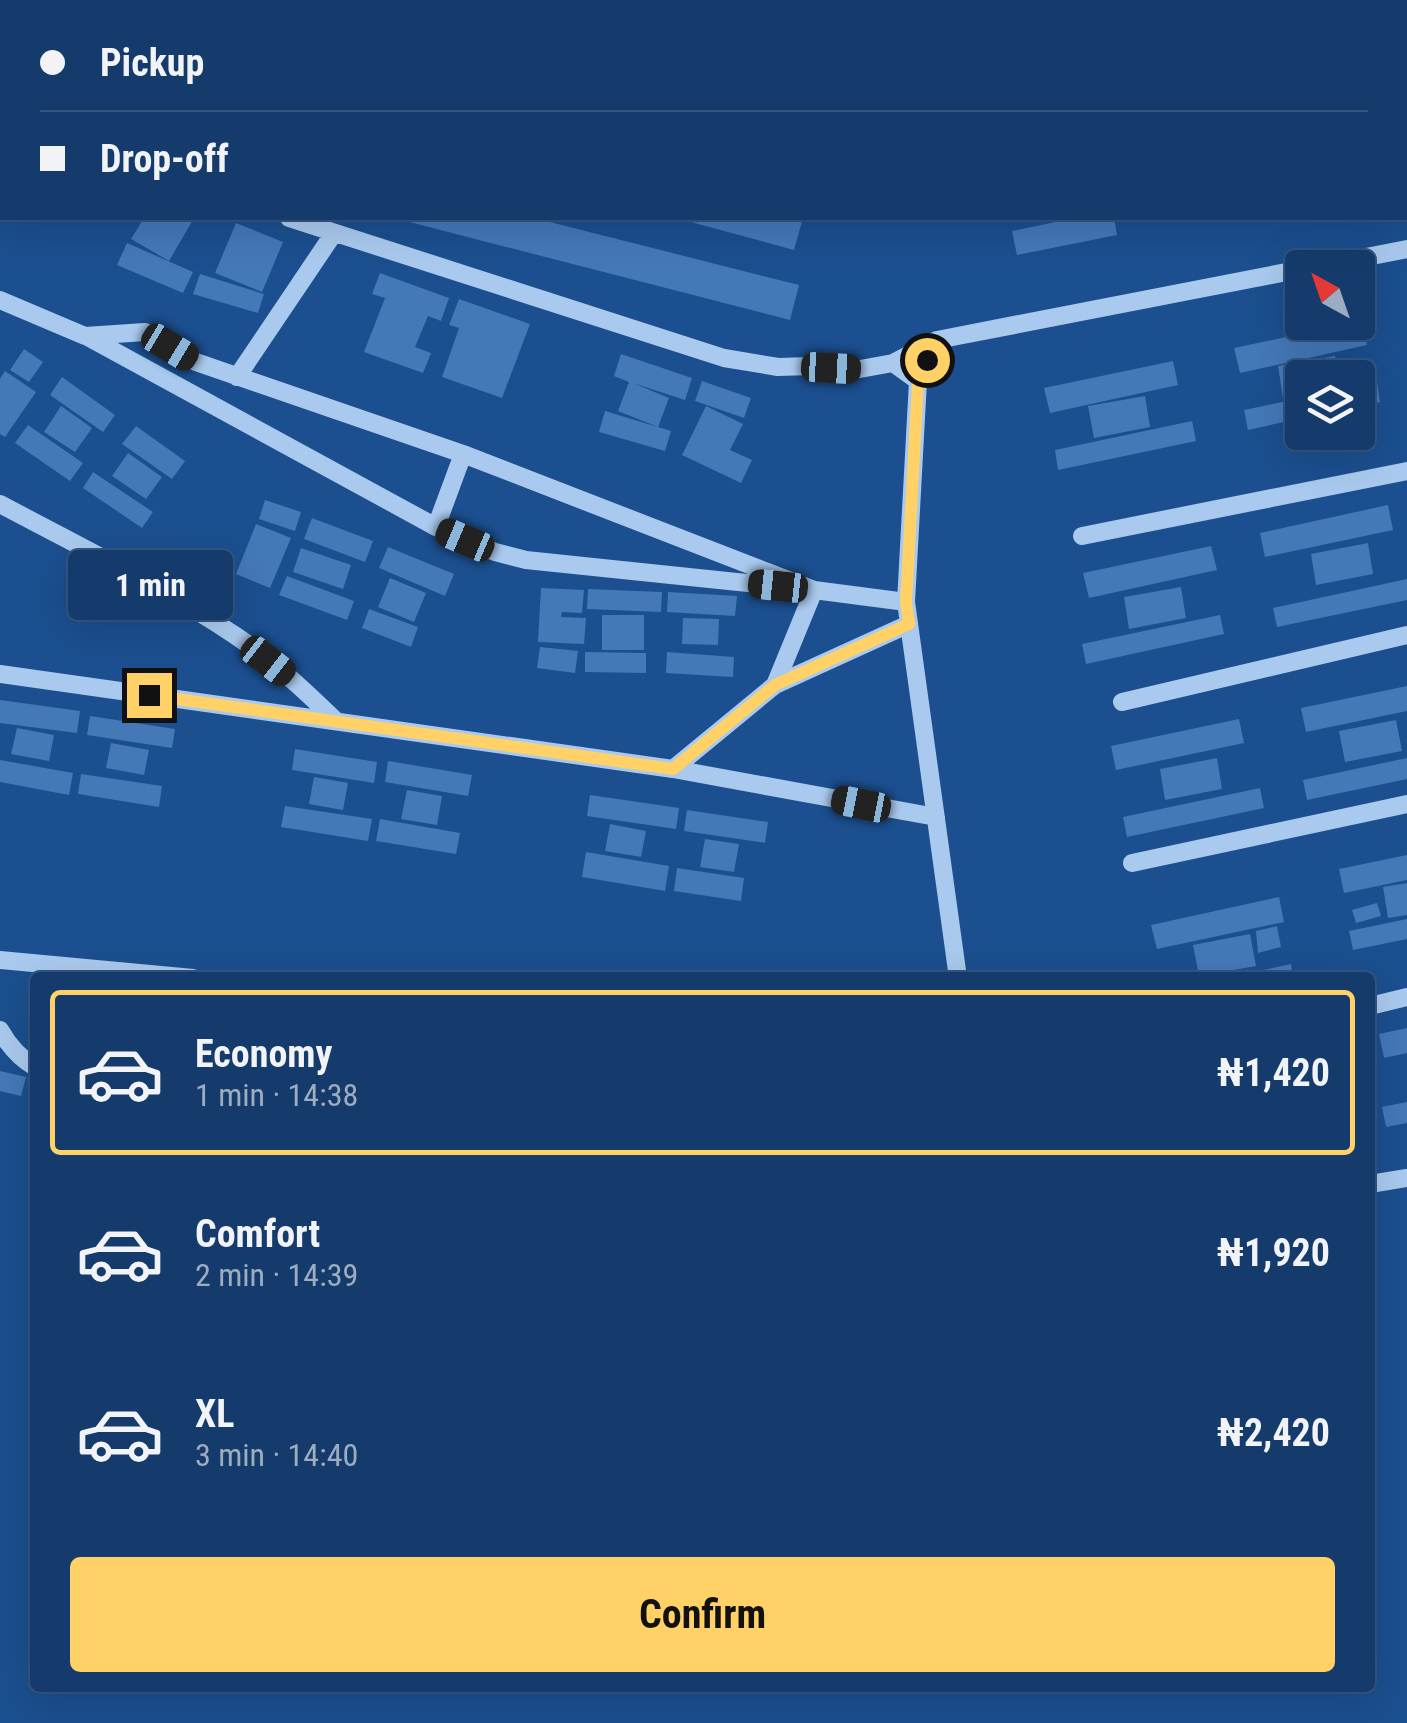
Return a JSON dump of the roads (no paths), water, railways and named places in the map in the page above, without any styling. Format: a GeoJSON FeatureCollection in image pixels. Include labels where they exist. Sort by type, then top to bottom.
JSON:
{"type":"FeatureCollection","features":[{"type":"Feature","properties":{"kind":"street"},"geometry":{"type":"LineString","coordinates":[[295,220],[724,358],[778,367],[860,369],[894,363],[937,340],[1285,272]]}},
{"type":"Feature","properties":{"kind":"street"},"geometry":{"type":"LineString","coordinates":[[237,377],[334,234]]}},
{"type":"Feature","properties":{"kind":"street"},"geometry":{"type":"LineString","coordinates":[[1375,255],[1407,249]]}},
{"type":"Feature","properties":{"kind":"street"},"geometry":{"type":"LineString","coordinates":[[0,300],[85,336],[436,527],[495,552],[526,560],[906,602]]}},
{"type":"Feature","properties":{"kind":"street"},"geometry":{"type":"LineString","coordinates":[[85,336],[145,332],[196,362],[462,454],[814,590]]}},
{"type":"Feature","properties":{"kind":"street"},"geometry":{"type":"LineString","coordinates":[[937,340],[918,381],[906,602],[957,972]]}},
{"type":"Feature","properties":{"kind":"street"},"geometry":{"type":"LineString","coordinates":[[894,363],[918,381]]}},
{"type":"Feature","properties":{"kind":"street"},"geometry":{"type":"LineString","coordinates":[[436,527],[462,454]]}},
{"type":"Feature","properties":{"kind":"street"},"geometry":{"type":"LineString","coordinates":[[1082,536],[1407,472]]}},
{"type":"Feature","properties":{"kind":"street"},"geometry":{"type":"LineString","coordinates":[[0,504],[189,606],[238,637],[298,684],[336,721]]}},
{"type":"Feature","properties":{"kind":"street"},"geometry":{"type":"LineString","coordinates":[[775,685],[814,590]]}},
{"type":"Feature","properties":{"kind":"street"},"geometry":{"type":"LineString","coordinates":[[673,769],[775,685],[909,624]]}},
{"type":"Feature","properties":{"kind":"street"},"geometry":{"type":"LineString","coordinates":[[1122,702],[1407,636]]}},
{"type":"Feature","properties":{"kind":"street"},"geometry":{"type":"LineString","coordinates":[[0,674],[673,769],[936,818]]}},
{"type":"Feature","properties":{"kind":"street"},"geometry":{"type":"LineString","coordinates":[[1132,862],[1407,804]]}},
{"type":"Feature","properties":{"kind":"street"},"geometry":{"type":"LineString","coordinates":[[0,960],[129,972]]}},
{"type":"Feature","properties":{"kind":"street"},"geometry":{"type":"LineString","coordinates":[[1375,1005],[1407,997]]}},
{"type":"Feature","properties":{"kind":"street"},"geometry":{"type":"LineString","coordinates":[[0,1030],[10,1046],[30,1064]]}},
{"type":"Feature","properties":{"kind":"street"},"geometry":{"type":"LineString","coordinates":[[1375,1183],[1407,1178]]}}]}
